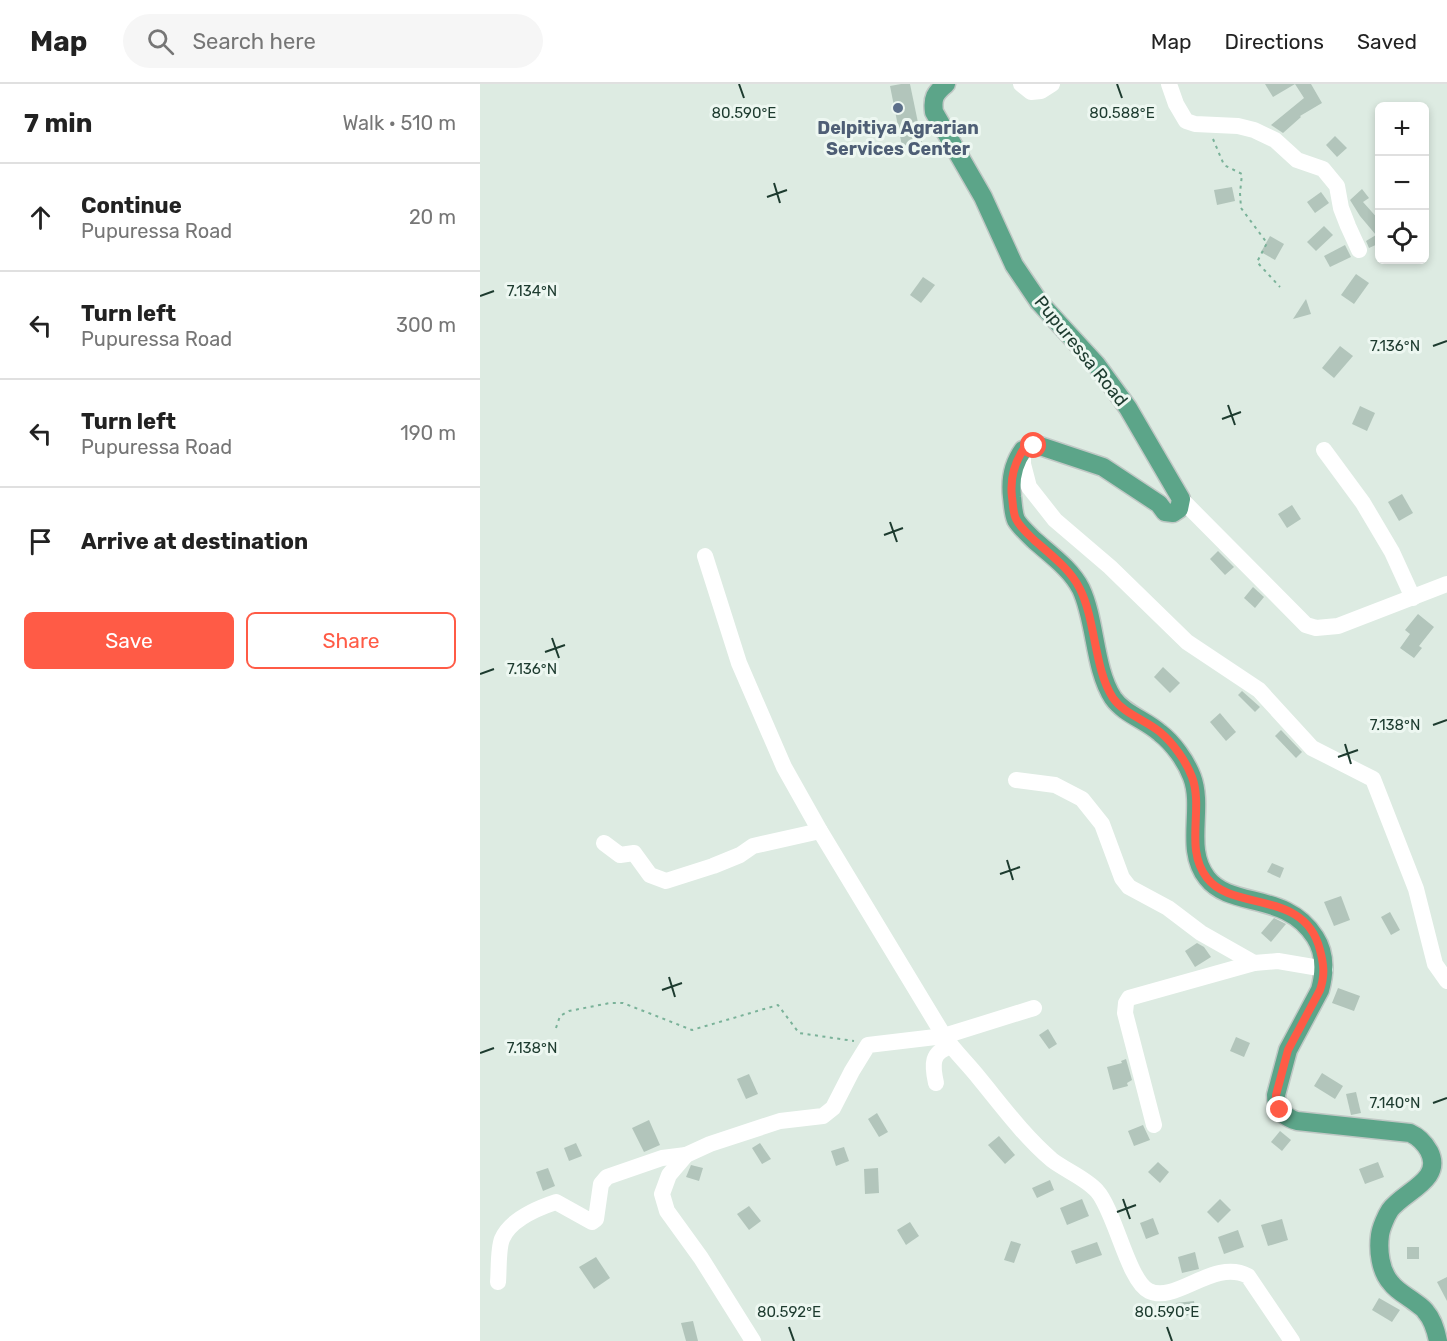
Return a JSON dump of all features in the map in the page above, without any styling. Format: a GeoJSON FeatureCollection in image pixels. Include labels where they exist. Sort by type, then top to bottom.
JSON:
{"type":"FeatureCollection","features":[{"type":"Feature","properties":{"kind":"main road","name":"Pupuressa Road"},"geometry":{"type":"LineString","coordinates":[[946,84],[936,93],[933,100],[934,112],[983,197],[1014,265],[1039,303],[1096,364],[1128,408],[1181,499]]}},
{"type":"Feature","properties":{"kind":"main road"},"geometry":{"type":"LineString","coordinates":[[1181,499],[1179,509],[1173,513],[1165,512],[1159,504],[1103,467],[1040,446],[1023,450],[1014,466],[1011,488],[1016,520],[1072,575],[1081,591],[1106,682],[1113,698],[1121,707],[1161,733],[1181,757],[1191,776],[1196,793],[1196,844],[1199,865],[1207,879],[1217,888],[1275,906],[1297,916],[1311,930],[1318,942],[1325,969],[1320,990],[1288,1050],[1276,1095],[1276,1102],[1280,1110],[1288,1118],[1297,1121],[1410,1133],[1424,1142],[1432,1158],[1433,1167],[1419,1186],[1389,1210],[1380,1232],[1379,1251],[1386,1276],[1391,1284],[1425,1311],[1435,1328],[1438,1341]]}},
{"type":"Feature","properties":{"kind":"street"},"geometry":{"type":"LineString","coordinates":[[1021,84],[1031,92],[1041,91],[1052,84]]}},
{"type":"Feature","properties":{"kind":"street"},"geometry":{"type":"LineString","coordinates":[[1169,84],[1176,104],[1186,121],[1195,124],[1238,126],[1254,130],[1275,140],[1297,160],[1323,170],[1338,186],[1341,208],[1359,250]]}},
{"type":"Feature","properties":{"kind":"street"},"geometry":{"type":"LineString","coordinates":[[1023,450],[1023,464],[1029,486],[1055,520],[1110,567],[1187,642],[1259,690],[1312,748],[1373,779],[1416,889],[1435,964],[1447,980]]}},
{"type":"Feature","properties":{"kind":"street"},"geometry":{"type":"LineString","coordinates":[[1324,450],[1363,503],[1392,552],[1413,597]]}},
{"type":"Feature","properties":{"kind":"street"},"geometry":{"type":"LineString","coordinates":[[1181,499],[1306,625],[1316,628],[1338,626],[1447,584]]}},
{"type":"Feature","properties":{"kind":"street"},"geometry":{"type":"LineString","coordinates":[[705,556],[739,663],[784,767],[819,831],[948,1041],[1013,1121],[1052,1160],[1097,1190],[1137,1278],[1147,1291],[1161,1294],[1219,1273],[1240,1272],[1248,1276],[1292,1341]]}},
{"type":"Feature","properties":{"kind":"street"},"geometry":{"type":"LineString","coordinates":[[1016,780],[1055,785],[1082,799],[1102,824],[1122,878],[1129,887],[1168,908],[1201,933],[1254,963]]}},
{"type":"Feature","properties":{"kind":"street"},"geometry":{"type":"LineString","coordinates":[[604,843],[620,855],[634,853],[650,874],[666,881],[713,866],[740,855],[753,846],[819,831]]}},
{"type":"Feature","properties":{"kind":"street"},"geometry":{"type":"LineString","coordinates":[[1154,1125],[1125,1013],[1129,998],[1254,963],[1278,960],[1325,969]]}},
{"type":"Feature","properties":{"kind":"street"},"geometry":{"type":"LineString","coordinates":[[498,1282],[502,1239],[517,1222],[537,1209],[556,1202],[592,1222],[596,1219],[601,1184],[612,1173],[662,1158],[686,1155],[710,1144],[780,1121],[824,1116],[833,1108],[868,1045],[948,1041],[1034,1008]]}},
{"type":"Feature","properties":{"kind":"street"},"geometry":{"type":"LineString","coordinates":[[936,1083],[933,1065],[935,1058],[948,1041]]}},
{"type":"Feature","properties":{"kind":"street"},"geometry":{"type":"LineString","coordinates":[[686,1155],[669,1175],[662,1194],[667,1211],[701,1258],[753,1341]]}},
{"type":"Feature","properties":{"kind":"path"},"geometry":{"type":"LineString","coordinates":[[1209,125],[1224,165],[1242,174],[1241,208],[1267,243],[1257,262],[1280,287]]}},
{"type":"Feature","properties":{"kind":"path"},"geometry":{"type":"LineString","coordinates":[[556,1028],[560,1016],[569,1011],[610,1002],[623,1003],[692,1030],[778,1005],[799,1033],[868,1045]]}},
{"type":"Feature","properties":{"kind":"building"},"geometry":{"type":"Polygon","coordinates":[[[910,84],[922,142],[902,146],[890,86],[910,84]]]}},
{"type":"Feature","properties":{"kind":"building"},"geometry":{"type":"Polygon","coordinates":[[[1265,84],[1295,84],[1273,97],[1265,84]]]}},
{"type":"Feature","properties":{"kind":"building"},"geometry":{"type":"Polygon","coordinates":[[[1295,84],[1311,84],[1322,103],[1300,116],[1283,133],[1271,125],[1304,98],[1295,84]]]}},
{"type":"Feature","properties":{"kind":"building"},"geometry":{"type":"Polygon","coordinates":[[[1335,136],[1347,148],[1337,157],[1326,145],[1335,136]]]}},
{"type":"Feature","properties":{"kind":"building"},"geometry":{"type":"Polygon","coordinates":[[[1232,187],[1235,201],[1217,205],[1214,190],[1232,187]]]}},
{"type":"Feature","properties":{"kind":"building"},"geometry":{"type":"Polygon","coordinates":[[[1362,189],[1369,198],[1363,202],[1375,215],[1375,234],[1360,216],[1350,200],[1362,189]]]}},
{"type":"Feature","properties":{"kind":"building"},"geometry":{"type":"Polygon","coordinates":[[[1321,192],[1329,203],[1315,213],[1307,202],[1321,192]]]}},
{"type":"Feature","properties":{"kind":"building"},"geometry":{"type":"Polygon","coordinates":[[[1324,226],[1333,235],[1316,251],[1307,242],[1324,226]]]}},
{"type":"Feature","properties":{"kind":"building"},"geometry":{"type":"Polygon","coordinates":[[[1270,236],[1284,244],[1275,260],[1261,252],[1270,236]]]}},
{"type":"Feature","properties":{"kind":"building"},"geometry":{"type":"Polygon","coordinates":[[[1375,236],[1375,245],[1369,248],[1366,241],[1375,236]]]}},
{"type":"Feature","properties":{"kind":"building"},"geometry":{"type":"Polygon","coordinates":[[[1345,245],[1351,257],[1330,267],[1324,256],[1345,245]]]}},
{"type":"Feature","properties":{"kind":"building"},"geometry":{"type":"Polygon","coordinates":[[[1356,274],[1369,283],[1354,304],[1341,295],[1356,274]]]}},
{"type":"Feature","properties":{"kind":"building"},"geometry":{"type":"Polygon","coordinates":[[[923,277],[935,285],[921,303],[910,295],[923,277]]]}},
{"type":"Feature","properties":{"kind":"building"},"geometry":{"type":"Polygon","coordinates":[[[1306,299],[1311,314],[1293,319],[1306,299]]]}},
{"type":"Feature","properties":{"kind":"building"},"geometry":{"type":"Polygon","coordinates":[[[1340,346],[1353,356],[1334,378],[1322,368],[1340,346]]]}},
{"type":"Feature","properties":{"kind":"building"},"geometry":{"type":"Polygon","coordinates":[[[1360,406],[1375,413],[1367,431],[1352,424],[1360,406]]]}},
{"type":"Feature","properties":{"kind":"building"},"geometry":{"type":"Polygon","coordinates":[[[1402,494],[1413,513],[1399,521],[1388,502],[1402,494]]]}},
{"type":"Feature","properties":{"kind":"building"},"geometry":{"type":"Polygon","coordinates":[[[1292,505],[1301,519],[1287,528],[1278,514],[1292,505]]]}},
{"type":"Feature","properties":{"kind":"building"},"geometry":{"type":"Polygon","coordinates":[[[1218,551],[1234,567],[1225,575],[1210,559],[1218,551]]]}},
{"type":"Feature","properties":{"kind":"building"},"geometry":{"type":"Polygon","coordinates":[[[1253,587],[1264,597],[1255,608],[1244,598],[1253,587]]]}},
{"type":"Feature","properties":{"kind":"building"},"geometry":{"type":"Polygon","coordinates":[[[1418,614],[1434,627],[1419,646],[1422,648],[1414,658],[1400,648],[1410,634],[1405,630],[1418,614]]]}},
{"type":"Feature","properties":{"kind":"building"},"geometry":{"type":"Polygon","coordinates":[[[1163,667],[1180,683],[1170,693],[1154,677],[1163,667]]]}},
{"type":"Feature","properties":{"kind":"building"},"geometry":{"type":"Polygon","coordinates":[[[1242,691],[1260,707],[1255,712],[1238,695],[1242,691]]]}},
{"type":"Feature","properties":{"kind":"building"},"geometry":{"type":"Polygon","coordinates":[[[1220,713],[1236,732],[1226,741],[1210,722],[1220,713]]]}},
{"type":"Feature","properties":{"kind":"building"},"geometry":{"type":"Polygon","coordinates":[[[1281,730],[1302,752],[1296,758],[1275,736],[1281,730]]]}},
{"type":"Feature","properties":{"kind":"building"},"geometry":{"type":"Polygon","coordinates":[[[1272,863],[1284,868],[1280,878],[1267,872],[1272,863]]]}},
{"type":"Feature","properties":{"kind":"building"},"geometry":{"type":"Polygon","coordinates":[[[1341,896],[1350,920],[1334,926],[1324,902],[1341,896]]]}},
{"type":"Feature","properties":{"kind":"building"},"geometry":{"type":"Polygon","coordinates":[[[1390,912],[1400,930],[1391,935],[1381,917],[1390,912]]]}},
{"type":"Feature","properties":{"kind":"building"},"geometry":{"type":"Polygon","coordinates":[[[1274,918],[1286,924],[1271,942],[1261,933],[1274,918]]]}},
{"type":"Feature","properties":{"kind":"building"},"geometry":{"type":"Polygon","coordinates":[[[1197,943],[1204,947],[1211,957],[1195,967],[1185,951],[1197,943]]]}},
{"type":"Feature","properties":{"kind":"building"},"geometry":{"type":"Polygon","coordinates":[[[1338,988],[1360,996],[1354,1011],[1332,1003],[1338,988]]]}},
{"type":"Feature","properties":{"kind":"building"},"geometry":{"type":"Polygon","coordinates":[[[1048,1029],[1057,1044],[1049,1049],[1039,1035],[1048,1029]]]}},
{"type":"Feature","properties":{"kind":"building"},"geometry":{"type":"Polygon","coordinates":[[[1236,1037],[1250,1043],[1244,1057],[1230,1051],[1236,1037]]]}},
{"type":"Feature","properties":{"kind":"building"},"geometry":{"type":"Polygon","coordinates":[[[1126,1059],[1132,1080],[1127,1083],[1128,1086],[1113,1090],[1107,1067],[1122,1063],[1121,1061],[1126,1059]]]}},
{"type":"Feature","properties":{"kind":"building"},"geometry":{"type":"Polygon","coordinates":[[[1322,1073],[1343,1086],[1335,1099],[1314,1086],[1322,1073]]]}},
{"type":"Feature","properties":{"kind":"building"},"geometry":{"type":"Polygon","coordinates":[[[749,1074],[758,1094],[746,1099],[737,1079],[749,1074]]]}},
{"type":"Feature","properties":{"kind":"building"},"geometry":{"type":"Polygon","coordinates":[[[1356,1092],[1361,1113],[1351,1115],[1346,1094],[1356,1092]]]}},
{"type":"Feature","properties":{"kind":"building"},"geometry":{"type":"Polygon","coordinates":[[[877,1113],[888,1132],[879,1137],[868,1119],[877,1113]]]}},
{"type":"Feature","properties":{"kind":"building"},"geometry":{"type":"Polygon","coordinates":[[[649,1120],[660,1145],[644,1152],[632,1128],[649,1120]]]}},
{"type":"Feature","properties":{"kind":"building"},"geometry":{"type":"Polygon","coordinates":[[[1143,1125],[1150,1140],[1134,1146],[1128,1131],[1143,1125]]]}},
{"type":"Feature","properties":{"kind":"building"},"geometry":{"type":"Polygon","coordinates":[[[1280,1131],[1291,1140],[1282,1151],[1271,1142],[1280,1131]]]}},
{"type":"Feature","properties":{"kind":"building"},"geometry":{"type":"Polygon","coordinates":[[[999,1136],[1015,1155],[1005,1164],[988,1145],[999,1136]]]}},
{"type":"Feature","properties":{"kind":"building"},"geometry":{"type":"Polygon","coordinates":[[[576,1143],[582,1156],[569,1161],[564,1148],[576,1143]]]}},
{"type":"Feature","properties":{"kind":"building"},"geometry":{"type":"Polygon","coordinates":[[[760,1143],[771,1159],[762,1164],[752,1148],[760,1143]]]}},
{"type":"Feature","properties":{"kind":"building"},"geometry":{"type":"Polygon","coordinates":[[[844,1147],[849,1161],[836,1166],[831,1151],[844,1147]]]}},
{"type":"Feature","properties":{"kind":"building"},"geometry":{"type":"Polygon","coordinates":[[[1158,1162],[1169,1172],[1160,1183],[1148,1172],[1158,1162]]]}},
{"type":"Feature","properties":{"kind":"building"},"geometry":{"type":"Polygon","coordinates":[[[1378,1162],[1384,1177],[1365,1184],[1359,1169],[1378,1162]]]}},
{"type":"Feature","properties":{"kind":"building"},"geometry":{"type":"Polygon","coordinates":[[[691,1165],[703,1168],[699,1181],[686,1177],[691,1165]]]}},
{"type":"Feature","properties":{"kind":"building"},"geometry":{"type":"Polygon","coordinates":[[[548,1168],[555,1186],[543,1191],[536,1172],[548,1168]]]}},
{"type":"Feature","properties":{"kind":"building"},"geometry":{"type":"Polygon","coordinates":[[[878,1168],[879,1193],[865,1194],[864,1169],[878,1168]]]}},
{"type":"Feature","properties":{"kind":"building"},"geometry":{"type":"Polygon","coordinates":[[[1050,1180],[1054,1190],[1037,1198],[1032,1188],[1050,1180]]]}},
{"type":"Feature","properties":{"kind":"building"},"geometry":{"type":"Polygon","coordinates":[[[1082,1199],[1089,1216],[1067,1225],[1060,1208],[1082,1199]]]}},
{"type":"Feature","properties":{"kind":"building"},"geometry":{"type":"Polygon","coordinates":[[[1220,1199],[1231,1210],[1218,1223],[1207,1212],[1220,1199]]]}},
{"type":"Feature","properties":{"kind":"building"},"geometry":{"type":"Polygon","coordinates":[[[749,1206],[761,1221],[749,1230],[737,1214],[749,1206]]]}},
{"type":"Feature","properties":{"kind":"building"},"geometry":{"type":"Polygon","coordinates":[[[1153,1218],[1159,1234],[1146,1239],[1140,1223],[1153,1218]]]}},
{"type":"Feature","properties":{"kind":"building"},"geometry":{"type":"Polygon","coordinates":[[[1282,1219],[1288,1240],[1268,1246],[1261,1225],[1282,1219]]]}},
{"type":"Feature","properties":{"kind":"building"},"geometry":{"type":"Polygon","coordinates":[[[910,1222],[919,1236],[906,1245],[897,1230],[910,1222]]]}},
{"type":"Feature","properties":{"kind":"building"},"geometry":{"type":"Polygon","coordinates":[[[1238,1230],[1244,1247],[1224,1254],[1218,1237],[1238,1230]]]}},
{"type":"Feature","properties":{"kind":"building"},"geometry":{"type":"Polygon","coordinates":[[[1011,1241],[1021,1244],[1014,1263],[1004,1260],[1011,1241]]]}},
{"type":"Feature","properties":{"kind":"building"},"geometry":{"type":"Polygon","coordinates":[[[1097,1242],[1102,1255],[1076,1264],[1071,1251],[1097,1242]]]}},
{"type":"Feature","properties":{"kind":"building"},"geometry":{"type":"Polygon","coordinates":[[[1407,1247],[1419,1247],[1419,1259],[1407,1259],[1407,1247]]]}},
{"type":"Feature","properties":{"kind":"building"},"geometry":{"type":"Polygon","coordinates":[[[1195,1252],[1199,1269],[1182,1273],[1178,1257],[1195,1252]]]}},
{"type":"Feature","properties":{"kind":"building"},"geometry":{"type":"Polygon","coordinates":[[[596,1257],[610,1278],[594,1289],[579,1267],[596,1257]]]}},
{"type":"Feature","properties":{"kind":"building"},"geometry":{"type":"Polygon","coordinates":[[[1447,1277],[1447,1301],[1437,1282],[1447,1277]]]}},
{"type":"Feature","properties":{"kind":"building"},"geometry":{"type":"Polygon","coordinates":[[[1379,1298],[1400,1310],[1392,1322],[1372,1310],[1379,1298]]]}},
{"type":"Feature","properties":{"kind":"building"},"geometry":{"type":"Polygon","coordinates":[[[1194,1301],[1196,1314],[1178,1317],[1176,1303],[1194,1301]]]}},
{"type":"Feature","properties":{"kind":"building"},"geometry":{"type":"Polygon","coordinates":[[[693,1321],[698,1341],[686,1341],[681,1323],[693,1321]]]}},
{"type":"Feature","properties":{"kind":"place","name":"Delpitiya Agrarian Services Center"},"geometry":{"type":"Point","coordinates":[898,108]}},
{"type":"Feature","properties":{"kind":"route"},"geometry":{"type":"LineString","coordinates":[[1034,446],[1023,450],[1014,466],[1011,488],[1016,520],[1072,575],[1081,591],[1106,682],[1113,698],[1121,707],[1161,733],[1181,757],[1191,776],[1196,793],[1196,844],[1199,865],[1207,879],[1217,888],[1275,906],[1297,916],[1311,930],[1318,942],[1325,969],[1323,980],[1288,1050],[1276,1095],[1276,1102],[1280,1110]]}}]}
